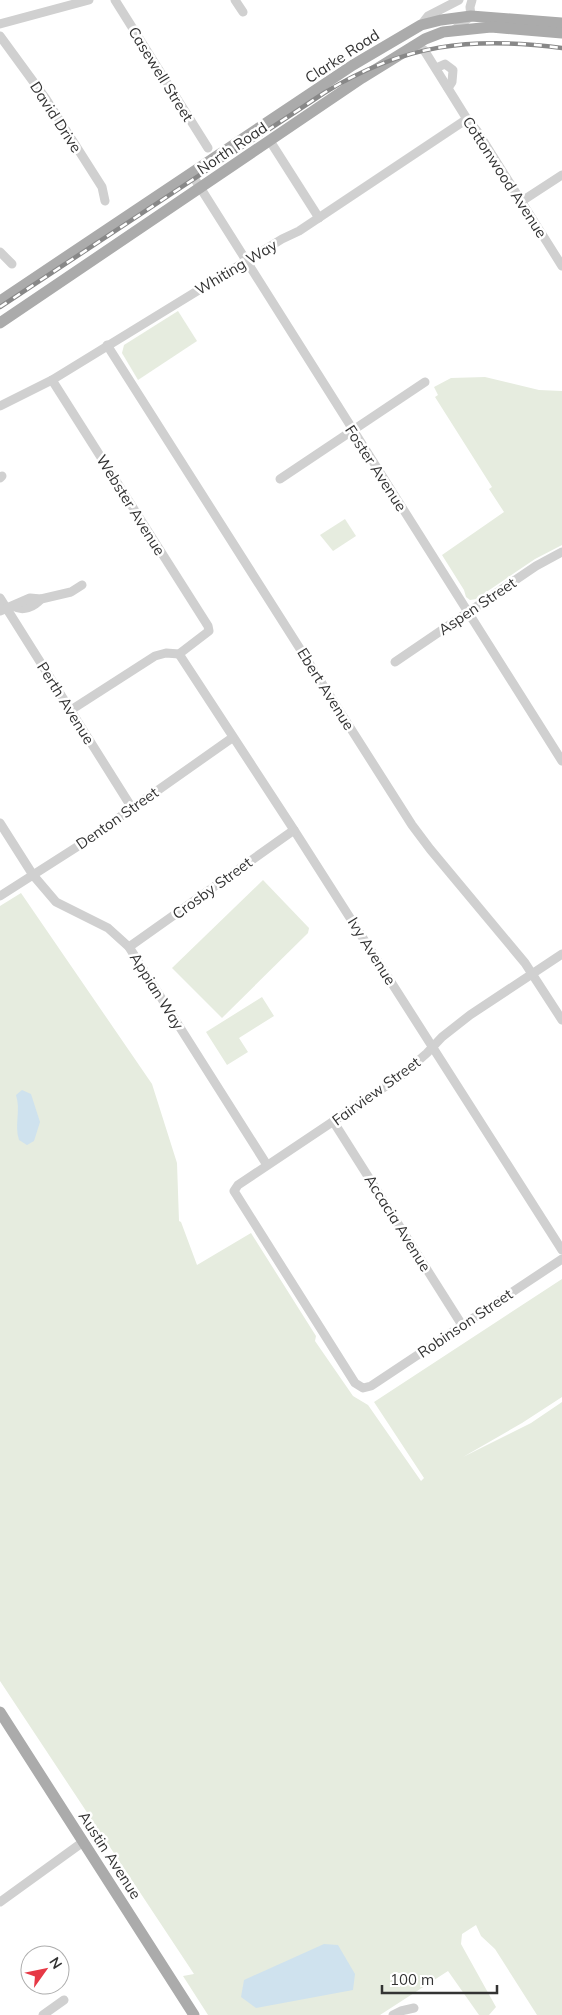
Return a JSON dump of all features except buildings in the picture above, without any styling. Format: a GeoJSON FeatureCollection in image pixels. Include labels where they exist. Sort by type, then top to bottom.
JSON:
{"type":"FeatureCollection","features":[{"type":"Feature","properties":{"kind":"main road","name":"Clarke Road"},"geometry":{"type":"LineString","coordinates":[[0,301],[354,65],[421,26],[440,20],[471,16],[562,23]]}},
{"type":"Feature","properties":{"kind":"main road"},"geometry":{"type":"LineString","coordinates":[[454,30],[491,27],[562,33]]}},
{"type":"Feature","properties":{"kind":"main road","name":"North Road"},"geometry":{"type":"LineString","coordinates":[[0,323],[412,46],[443,32],[454,30]]}},
{"type":"Feature","properties":{"kind":"main road","name":"Austin Avenue"},"geometry":{"type":"LineString","coordinates":[[0,1712],[194,2015]]}},
{"type":"Feature","properties":{"kind":"street"},"geometry":{"type":"LineString","coordinates":[[0,24],[89,0]]}},
{"type":"Feature","properties":{"kind":"street","name":"Casewell Street"},"geometry":{"type":"LineString","coordinates":[[115,0],[208,148]]}},
{"type":"Feature","properties":{"kind":"street"},"geometry":{"type":"LineString","coordinates":[[235,0],[243,12]]}},
{"type":"Feature","properties":{"kind":"street"},"geometry":{"type":"LineString","coordinates":[[421,26],[428,16],[459,0]]}},
{"type":"Feature","properties":{"kind":"street"},"geometry":{"type":"LineString","coordinates":[[471,16],[470,7],[472,0]]}},
{"type":"Feature","properties":{"kind":"street","name":"North Road"},"geometry":{"type":"LineString","coordinates":[[454,30],[471,16]]}},
{"type":"Feature","properties":{"kind":"street","name":"David Drive"},"geometry":{"type":"LineString","coordinates":[[0,36],[37,86],[82,155],[102,187],[106,201]]}},
{"type":"Feature","properties":{"kind":"street","name":"Cottonwood Avenue"},"geometry":{"type":"LineString","coordinates":[[412,46],[424,50],[562,266]]}},
{"type":"Feature","properties":{"kind":"street","name":"Whiting Way"},"geometry":{"type":"LineString","coordinates":[[0,406],[52,380],[246,260],[319,218],[467,119]]}},
{"type":"Feature","properties":{"kind":"street"},"geometry":{"type":"LineString","coordinates":[[270,141],[319,218]]}},
{"type":"Feature","properties":{"kind":"street","name":"Foster Avenue"},"geometry":{"type":"LineString","coordinates":[[191,173],[562,761]]}},
{"type":"Feature","properties":{"kind":"street"},"geometry":{"type":"LineString","coordinates":[[522,201],[562,175]]}},
{"type":"Feature","properties":{"kind":"street"},"geometry":{"type":"LineString","coordinates":[[0,252],[12,264]]}},
{"type":"Feature","properties":{"kind":"street","name":"Ebert Avenue"},"geometry":{"type":"LineString","coordinates":[[107,345],[412,825],[532,973],[562,1020]]}},
{"type":"Feature","properties":{"kind":"street","name":"Webster Avenue"},"geometry":{"type":"LineString","coordinates":[[52,380],[208,626],[209,631],[179,654]]}},
{"type":"Feature","properties":{"kind":"street"},"geometry":{"type":"LineString","coordinates":[[280,479],[426,382]]}},
{"type":"Feature","properties":{"kind":"street","name":"Aspen Street"},"geometry":{"type":"LineString","coordinates":[[395,662],[536,566],[562,552]]}},
{"type":"Feature","properties":{"kind":"street"},"geometry":{"type":"LineString","coordinates":[[6,608],[21,609],[34,606],[41,599],[71,592],[82,585]]}},
{"type":"Feature","properties":{"kind":"street","name":"Perth Avenue"},"geometry":{"type":"LineString","coordinates":[[0,598],[132,808]]}},
{"type":"Feature","properties":{"kind":"street"},"geometry":{"type":"LineString","coordinates":[[71,710],[155,656],[166,652],[179,654]]}},
{"type":"Feature","properties":{"kind":"street","name":"Ivy Avenue"},"geometry":{"type":"LineString","coordinates":[[179,654],[232,738],[294,830],[562,1250]]}},
{"type":"Feature","properties":{"kind":"street","name":"Denton Street"},"geometry":{"type":"LineString","coordinates":[[0,896],[132,808],[232,738]]}},
{"type":"Feature","properties":{"kind":"street","name":"Appian Way"},"geometry":{"type":"LineString","coordinates":[[0,823],[33,875],[56,902],[108,928],[130,947],[267,1166]]}},
{"type":"Feature","properties":{"kind":"street","name":"Crosby Street"},"geometry":{"type":"LineString","coordinates":[[130,947],[294,830]]}},
{"type":"Feature","properties":{"kind":"street","name":"Fairview Street"},"geometry":{"type":"LineString","coordinates":[[368,1387],[362,1388],[355,1383],[236,1195],[235,1189],[407,1071],[442,1037],[470,1015],[562,954]]}},
{"type":"Feature","properties":{"kind":"street","name":"Accacia Avenue"},"geometry":{"type":"LineString","coordinates":[[333,1121],[462,1325]]}},
{"type":"Feature","properties":{"kind":"street","name":"Robinson Street"},"geometry":{"type":"LineString","coordinates":[[368,1387],[562,1259]]}},
{"type":"Feature","properties":{"kind":"street"},"geometry":{"type":"LineString","coordinates":[[0,1902],[83,1842]]}},
{"type":"Feature","properties":{"kind":"street"},"geometry":{"type":"LineString","coordinates":[[43,2015],[64,2000]]}},
{"type":"Feature","properties":{"kind":"street"},"geometry":{"type":"LineString","coordinates":[[393,2015],[414,2008]]}},
{"type":"Feature","properties":{"kind":"shaded area"},"geometry":{"type":"Polygon","coordinates":[[[178,311],[197,341],[138,380],[122,353],[124,345],[178,311]]]}},
{"type":"Feature","properties":{"kind":"shaded area"},"geometry":{"type":"Polygon","coordinates":[[[485,377],[539,390],[562,391],[562,545],[535,559],[476,599],[470,600],[466,597],[464,590],[442,555],[504,512],[489,489],[492,487],[435,397],[438,395],[434,387],[451,378],[485,377]]]}},
{"type":"Feature","properties":{"kind":"shaded area"},"geometry":{"type":"Polygon","coordinates":[[[345,519],[356,536],[333,551],[320,535],[345,519]]]}},
{"type":"Feature","properties":{"kind":"shaded area"},"geometry":{"type":"Polygon","coordinates":[[[263,880],[309,928],[308,933],[222,1018],[172,968],[263,880]]]}},
{"type":"Feature","properties":{"kind":"shaded area"},"geometry":{"type":"Polygon","coordinates":[[[21,893],[152,1084],[177,1163],[179,1221],[197,1265],[251,1233],[316,1336],[315,1341],[353,1396],[368,1405],[421,1481],[424,1478],[374,1402],[562,1279],[562,1397],[522,1423],[463,1457],[531,1423],[562,1402],[562,2015],[537,2015],[495,1949],[481,1936],[476,1925],[462,1934],[461,1944],[496,2007],[489,2015],[479,2015],[448,1971],[380,2015],[208,2015],[183,1976],[194,1974],[0,1681],[0,906],[21,893]]]}},
{"type":"Feature","properties":{"kind":"shaded area"},"geometry":{"type":"Polygon","coordinates":[[[262,997],[274,1016],[239,1038],[248,1052],[227,1065],[206,1032],[262,997]]]}},
{"type":"Feature","properties":{"kind":"water"},"geometry":{"type":"Polygon","coordinates":[[[22,1090],[31,1094],[40,1122],[34,1141],[27,1145],[19,1140],[17,1129],[18,1106],[16,1095],[22,1090]]]}},
{"type":"Feature","properties":{"kind":"water"},"geometry":{"type":"Polygon","coordinates":[[[324,1944],[338,1945],[355,1974],[353,1990],[256,2008],[241,1997],[244,1980],[324,1944]]]}},
{"type":"Feature","properties":{"kind":"railway"},"geometry":{"type":"LineString","coordinates":[[0,307],[324,93],[353,77],[410,54],[439,48],[468,44],[498,43],[562,48]]}}]}
